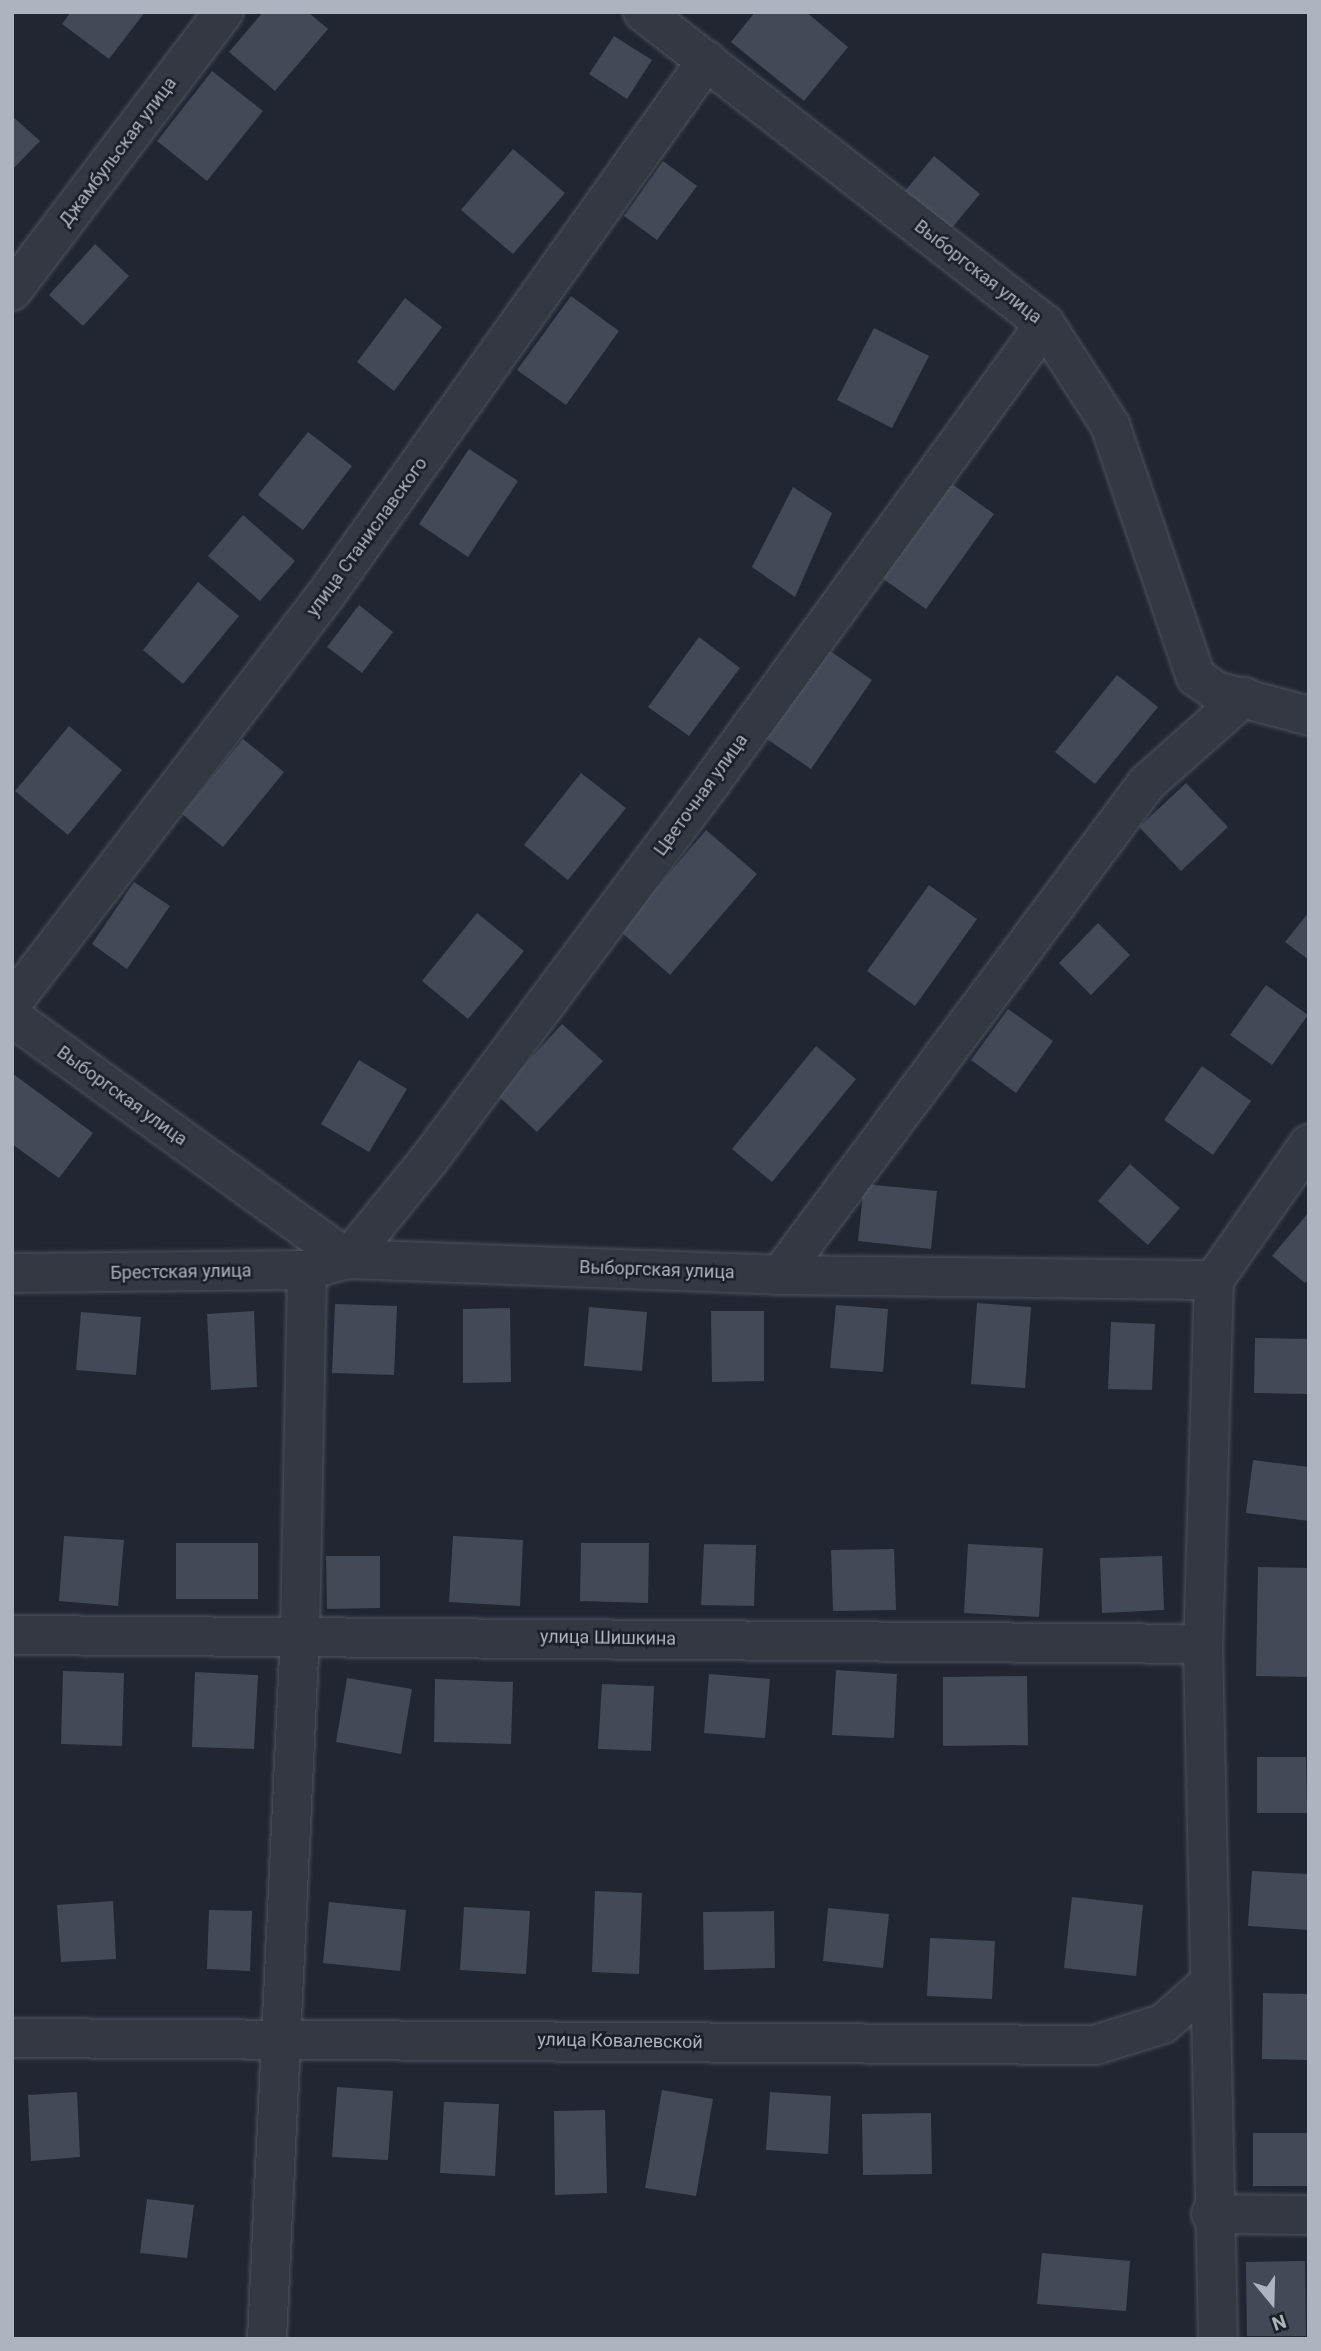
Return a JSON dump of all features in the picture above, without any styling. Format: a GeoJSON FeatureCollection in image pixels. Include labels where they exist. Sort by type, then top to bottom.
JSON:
{"type":"FeatureCollection","features":[{"type":"Feature","properties":{"kind":"street","name":"Джамбульская улица"},"geometry":{"type":"LineString","coordinates":[[12,291],[224,12]]}},
{"type":"Feature","properties":{"kind":"street","name":"Выборгская улица"},"geometry":{"type":"LineString","coordinates":[[643,12],[1045,324],[1110,425],[1196,677],[1216,691],[1309,716]]}},
{"type":"Feature","properties":{"kind":"street","name":"улица Станиславского"},"geometry":{"type":"LineString","coordinates":[[12,1003],[325,596],[707,60]]}},
{"type":"Feature","properties":{"kind":"street","name":"Цветочная улица"},"geometry":{"type":"LineString","coordinates":[[348,1259],[428,1161],[696,803],[1045,324]]}},
{"type":"Feature","properties":{"kind":"street"},"geometry":{"type":"LineString","coordinates":[[780,1275],[1147,783],[1244,697]]}},
{"type":"Feature","properties":{"kind":"street","name":"Выборгская улица"},"geometry":{"type":"LineString","coordinates":[[12,1017],[348,1259],[780,1275],[1214,1280]]}},
{"type":"Feature","properties":{"kind":"street"},"geometry":{"type":"LineString","coordinates":[[1219,2339],[1211,2214],[1203,1644],[1214,1280],[1309,1144]]}},
{"type":"Feature","properties":{"kind":"street","name":"Брестская улица"},"geometry":{"type":"LineString","coordinates":[[12,1273],[307,1270],[348,1259]]}},
{"type":"Feature","properties":{"kind":"street"},"geometry":{"type":"LineString","coordinates":[[267,2339],[284,2038],[300,1636],[307,1270]]}},
{"type":"Feature","properties":{"kind":"street","name":"улица Шишкина"},"geometry":{"type":"LineString","coordinates":[[12,1635],[1203,1644]]}},
{"type":"Feature","properties":{"kind":"street","name":"улица Ковалевской"},"geometry":{"type":"LineString","coordinates":[[12,2038],[1095,2045],[1163,2024],[1208,1984]]}},
{"type":"Feature","properties":{"kind":"street"},"geometry":{"type":"LineString","coordinates":[[1211,2214],[1309,2215]]}},
{"type":"Feature","properties":{"kind":"building"},"geometry":{"type":"Polygon","coordinates":[[[71,12],[145,12],[109,59],[62,24],[71,12]]]}},
{"type":"Feature","properties":{"kind":"building"},"geometry":{"type":"Polygon","coordinates":[[[263,12],[308,12],[328,29],[275,91],[229,52],[263,12]]]}},
{"type":"Feature","properties":{"kind":"building"},"geometry":{"type":"Polygon","coordinates":[[[755,12],[806,12],[848,47],[804,101],[731,42],[755,12]]]}},
{"type":"Feature","properties":{"kind":"building"},"geometry":{"type":"Polygon","coordinates":[[[614,36],[652,60],[627,99],[589,74],[614,36]]]}},
{"type":"Feature","properties":{"kind":"building"},"geometry":{"type":"Polygon","coordinates":[[[212,71],[263,111],[207,181],[157,141],[212,71]]]}},
{"type":"Feature","properties":{"kind":"building"},"geometry":{"type":"Polygon","coordinates":[[[12,116],[40,141],[12,170],[12,116]]]}},
{"type":"Feature","properties":{"kind":"building"},"geometry":{"type":"Polygon","coordinates":[[[513,149],[565,193],[513,254],[461,210],[513,149]]]}},
{"type":"Feature","properties":{"kind":"building"},"geometry":{"type":"Polygon","coordinates":[[[934,156],[980,194],[951,229],[905,191],[934,156]]]}},
{"type":"Feature","properties":{"kind":"building"},"geometry":{"type":"Polygon","coordinates":[[[663,161],[697,186],[657,240],[624,216],[663,161]]]}},
{"type":"Feature","properties":{"kind":"building"},"geometry":{"type":"Polygon","coordinates":[[[95,244],[129,276],[83,326],[49,295],[95,244]]]}},
{"type":"Feature","properties":{"kind":"building"},"geometry":{"type":"Polygon","coordinates":[[[571,296],[619,331],[566,405],[517,370],[571,296]]]}},
{"type":"Feature","properties":{"kind":"building"},"geometry":{"type":"Polygon","coordinates":[[[405,298],[442,327],[394,391],[357,362],[405,298]]]}},
{"type":"Feature","properties":{"kind":"building"},"geometry":{"type":"Polygon","coordinates":[[[874,328],[929,356],[892,428],[837,400],[874,328]]]}},
{"type":"Feature","properties":{"kind":"building"},"geometry":{"type":"Polygon","coordinates":[[[308,432],[352,466],[303,530],[258,495],[308,432]]]}},
{"type":"Feature","properties":{"kind":"building"},"geometry":{"type":"Polygon","coordinates":[[[469,449],[518,481],[468,557],[419,524],[469,449]]]}},
{"type":"Feature","properties":{"kind":"building"},"geometry":{"type":"Polygon","coordinates":[[[945,479],[994,514],[926,609],[876,574],[945,479]]]}},
{"type":"Feature","properties":{"kind":"building"},"geometry":{"type":"Polygon","coordinates":[[[793,487],[832,513],[795,597],[752,567],[793,487]]]}},
{"type":"Feature","properties":{"kind":"building"},"geometry":{"type":"Polygon","coordinates":[[[243,515],[295,561],[260,601],[208,556],[243,515]]]}},
{"type":"Feature","properties":{"kind":"building"},"geometry":{"type":"Polygon","coordinates":[[[198,582],[239,616],[183,684],[143,650],[198,582]]]}},
{"type":"Feature","properties":{"kind":"building"},"geometry":{"type":"Polygon","coordinates":[[[359,605],[393,632],[362,673],[327,647],[359,605]]]}},
{"type":"Feature","properties":{"kind":"building"},"geometry":{"type":"Polygon","coordinates":[[[699,637],[740,668],[689,736],[648,707],[699,637]]]}},
{"type":"Feature","properties":{"kind":"building"},"geometry":{"type":"Polygon","coordinates":[[[823,646],[872,680],[811,769],[761,735],[823,646]]]}},
{"type":"Feature","properties":{"kind":"building"},"geometry":{"type":"Polygon","coordinates":[[[1117,675],[1158,707],[1095,784],[1055,752],[1117,675]]]}},
{"type":"Feature","properties":{"kind":"building"},"geometry":{"type":"Polygon","coordinates":[[[69,726],[122,770],[68,835],[15,791],[69,726]]]}},
{"type":"Feature","properties":{"kind":"building"},"geometry":{"type":"Polygon","coordinates":[[[243,739],[284,772],[223,847],[182,814],[243,739]]]}},
{"type":"Feature","properties":{"kind":"building"},"geometry":{"type":"Polygon","coordinates":[[[581,773],[626,808],[568,880],[524,845],[581,773]]]}},
{"type":"Feature","properties":{"kind":"building"},"geometry":{"type":"Polygon","coordinates":[[[1186,783],[1228,827],[1181,871],[1139,827],[1186,783]]]}},
{"type":"Feature","properties":{"kind":"building"},"geometry":{"type":"Polygon","coordinates":[[[706,830],[757,874],[670,975],[620,931],[706,830]]]}},
{"type":"Feature","properties":{"kind":"building"},"geometry":{"type":"Polygon","coordinates":[[[134,882],[170,906],[127,969],[92,944],[134,882]]]}},
{"type":"Feature","properties":{"kind":"building"},"geometry":{"type":"Polygon","coordinates":[[[929,885],[977,919],[915,1006],[867,971],[929,885]]]}},
{"type":"Feature","properties":{"kind":"building"},"geometry":{"type":"Polygon","coordinates":[[[1309,912],[1309,960],[1285,942],[1309,912]]]}},
{"type":"Feature","properties":{"kind":"building"},"geometry":{"type":"Polygon","coordinates":[[[477,913],[524,951],[468,1019],[422,981],[477,913]]]}},
{"type":"Feature","properties":{"kind":"building"},"geometry":{"type":"Polygon","coordinates":[[[1098,923],[1130,955],[1091,995],[1059,963],[1098,923]]]}},
{"type":"Feature","properties":{"kind":"building"},"geometry":{"type":"Polygon","coordinates":[[[1266,985],[1308,1015],[1272,1065],[1230,1035],[1266,985]]]}},
{"type":"Feature","properties":{"kind":"building"},"geometry":{"type":"Polygon","coordinates":[[[1008,1009],[1053,1041],[1016,1093],[971,1060],[1008,1009]]]}},
{"type":"Feature","properties":{"kind":"building"},"geometry":{"type":"Polygon","coordinates":[[[562,1024],[603,1061],[537,1132],[497,1095],[562,1024]]]}},
{"type":"Feature","properties":{"kind":"building"},"geometry":{"type":"Polygon","coordinates":[[[816,1046],[856,1079],[772,1182],[732,1149],[816,1046]]]}},
{"type":"Feature","properties":{"kind":"building"},"geometry":{"type":"Polygon","coordinates":[[[359,1060],[407,1089],[369,1152],[321,1124],[359,1060]]]}},
{"type":"Feature","properties":{"kind":"building"},"geometry":{"type":"Polygon","coordinates":[[[1202,1066],[1251,1101],[1213,1155],[1164,1120],[1202,1066]]]}},
{"type":"Feature","properties":{"kind":"building"},"geometry":{"type":"Polygon","coordinates":[[[12,1073],[93,1133],[59,1178],[12,1144],[12,1073]]]}},
{"type":"Feature","properties":{"kind":"building"},"geometry":{"type":"Polygon","coordinates":[[[1130,1164],[1180,1208],[1148,1245],[1098,1201],[1130,1164]]]}},
{"type":"Feature","properties":{"kind":"building"},"geometry":{"type":"Polygon","coordinates":[[[864,1184],[937,1191],[931,1249],[858,1241],[864,1184]]]}},
{"type":"Feature","properties":{"kind":"building"},"geometry":{"type":"Polygon","coordinates":[[[1309,1212],[1309,1279],[1305,1283],[1272,1256],[1309,1212]]]}},
{"type":"Feature","properties":{"kind":"building"},"geometry":{"type":"Polygon","coordinates":[[[977,1303],[1031,1307],[1025,1388],[971,1384],[977,1303]]]}},
{"type":"Feature","properties":{"kind":"building"},"geometry":{"type":"Polygon","coordinates":[[[335,1304],[397,1306],[394,1375],[332,1373],[335,1304]]]}},
{"type":"Feature","properties":{"kind":"building"},"geometry":{"type":"Polygon","coordinates":[[[836,1305],[888,1309],[883,1372],[830,1368],[836,1305]]]}},
{"type":"Feature","properties":{"kind":"building"},"geometry":{"type":"Polygon","coordinates":[[[589,1307],[647,1312],[642,1371],[584,1366],[589,1307]]]}},
{"type":"Feature","properties":{"kind":"building"},"geometry":{"type":"Polygon","coordinates":[[[510,1308],[511,1382],[463,1383],[463,1309],[510,1308]]]}},
{"type":"Feature","properties":{"kind":"building"},"geometry":{"type":"Polygon","coordinates":[[[254,1311],[257,1387],[211,1390],[207,1314],[254,1311]]]}},
{"type":"Feature","properties":{"kind":"building"},"geometry":{"type":"Polygon","coordinates":[[[711,1311],[764,1311],[764,1381],[712,1382],[711,1311]]]}},
{"type":"Feature","properties":{"kind":"building"},"geometry":{"type":"Polygon","coordinates":[[[81,1312],[141,1317],[136,1375],[76,1370],[81,1312]]]}},
{"type":"Feature","properties":{"kind":"building"},"geometry":{"type":"Polygon","coordinates":[[[1111,1322],[1155,1324],[1152,1390],[1108,1389],[1111,1322]]]}},
{"type":"Feature","properties":{"kind":"building"},"geometry":{"type":"Polygon","coordinates":[[[1255,1338],[1308,1339],[1307,1394],[1254,1393],[1255,1338]]]}},
{"type":"Feature","properties":{"kind":"building"},"geometry":{"type":"Polygon","coordinates":[[[1253,1460],[1309,1467],[1309,1521],[1246,1513],[1253,1460]]]}},
{"type":"Feature","properties":{"kind":"building"},"geometry":{"type":"Polygon","coordinates":[[[64,1536],[124,1540],[118,1606],[59,1601],[64,1536]]]}},
{"type":"Feature","properties":{"kind":"building"},"geometry":{"type":"Polygon","coordinates":[[[453,1536],[523,1540],[520,1606],[449,1602],[453,1536]]]}},
{"type":"Feature","properties":{"kind":"building"},"geometry":{"type":"Polygon","coordinates":[[[176,1543],[258,1543],[258,1599],[176,1599],[176,1543]]]}},
{"type":"Feature","properties":{"kind":"building"},"geometry":{"type":"Polygon","coordinates":[[[581,1543],[649,1543],[648,1603],[580,1601],[581,1543]]]}},
{"type":"Feature","properties":{"kind":"building"},"geometry":{"type":"Polygon","coordinates":[[[704,1544],[756,1545],[754,1606],[701,1605],[704,1544]]]}},
{"type":"Feature","properties":{"kind":"building"},"geometry":{"type":"Polygon","coordinates":[[[968,1544],[1043,1548],[1039,1617],[964,1613],[968,1544]]]}},
{"type":"Feature","properties":{"kind":"building"},"geometry":{"type":"Polygon","coordinates":[[[894,1549],[896,1610],[833,1611],[831,1550],[894,1549]]]}},
{"type":"Feature","properties":{"kind":"building"},"geometry":{"type":"Polygon","coordinates":[[[326,1556],[380,1556],[380,1608],[327,1609],[326,1556]]]}},
{"type":"Feature","properties":{"kind":"building"},"geometry":{"type":"Polygon","coordinates":[[[1162,1556],[1164,1610],[1102,1613],[1100,1558],[1162,1556]]]}},
{"type":"Feature","properties":{"kind":"building"},"geometry":{"type":"Polygon","coordinates":[[[1258,1567],[1309,1568],[1309,1677],[1256,1676],[1258,1567]]]}},
{"type":"Feature","properties":{"kind":"building"},"geometry":{"type":"Polygon","coordinates":[[[836,1670],[897,1674],[894,1738],[832,1735],[836,1670]]]}},
{"type":"Feature","properties":{"kind":"building"},"geometry":{"type":"Polygon","coordinates":[[[63,1671],[124,1673],[122,1746],[61,1744],[63,1671]]]}},
{"type":"Feature","properties":{"kind":"building"},"geometry":{"type":"Polygon","coordinates":[[[195,1672],[258,1675],[254,1749],[192,1747],[195,1672]]]}},
{"type":"Feature","properties":{"kind":"building"},"geometry":{"type":"Polygon","coordinates":[[[709,1674],[770,1679],[765,1738],[704,1733],[709,1674]]]}},
{"type":"Feature","properties":{"kind":"building"},"geometry":{"type":"Polygon","coordinates":[[[1027,1676],[1028,1745],[943,1746],[943,1677],[1027,1676]]]}},
{"type":"Feature","properties":{"kind":"building"},"geometry":{"type":"Polygon","coordinates":[[[347,1678],[412,1689],[401,1754],[336,1742],[347,1678]]]}},
{"type":"Feature","properties":{"kind":"building"},"geometry":{"type":"Polygon","coordinates":[[[435,1679],[513,1682],[511,1744],[434,1742],[435,1679]]]}},
{"type":"Feature","properties":{"kind":"building"},"geometry":{"type":"Polygon","coordinates":[[[602,1684],[654,1686],[651,1751],[598,1749],[602,1684]]]}},
{"type":"Feature","properties":{"kind":"building"},"geometry":{"type":"Polygon","coordinates":[[[1257,1757],[1306,1757],[1307,1813],[1257,1813],[1257,1757]]]}},
{"type":"Feature","properties":{"kind":"building"},"geometry":{"type":"Polygon","coordinates":[[[1252,1871],[1309,1874],[1309,1930],[1248,1926],[1252,1871]]]}},
{"type":"Feature","properties":{"kind":"building"},"geometry":{"type":"Polygon","coordinates":[[[595,1891],[642,1893],[639,1974],[592,1972],[595,1891]]]}},
{"type":"Feature","properties":{"kind":"building"},"geometry":{"type":"Polygon","coordinates":[[[1072,1897],[1143,1905],[1136,1976],[1064,1968],[1072,1897]]]}},
{"type":"Feature","properties":{"kind":"building"},"geometry":{"type":"Polygon","coordinates":[[[113,1901],[116,1959],[61,1962],[57,1905],[113,1901]]]}},
{"type":"Feature","properties":{"kind":"building"},"geometry":{"type":"Polygon","coordinates":[[[329,1902],[406,1910],[400,1971],[323,1963],[329,1902]]]}},
{"type":"Feature","properties":{"kind":"building"},"geometry":{"type":"Polygon","coordinates":[[[464,1907],[530,1911],[526,1974],[460,1970],[464,1907]]]}},
{"type":"Feature","properties":{"kind":"building"},"geometry":{"type":"Polygon","coordinates":[[[828,1908],[889,1914],[883,1968],[823,1961],[828,1908]]]}},
{"type":"Feature","properties":{"kind":"building"},"geometry":{"type":"Polygon","coordinates":[[[209,1910],[252,1911],[250,1971],[207,1969],[209,1910]]]}},
{"type":"Feature","properties":{"kind":"building"},"geometry":{"type":"Polygon","coordinates":[[[774,1911],[775,1968],[704,1970],[703,1912],[774,1911]]]}},
{"type":"Feature","properties":{"kind":"building"},"geometry":{"type":"Polygon","coordinates":[[[930,1938],[995,1941],[992,1999],[927,1996],[930,1938]]]}},
{"type":"Feature","properties":{"kind":"building"},"geometry":{"type":"Polygon","coordinates":[[[1263,1993],[1309,1994],[1309,2060],[1262,2059],[1263,1993]]]}},
{"type":"Feature","properties":{"kind":"building"},"geometry":{"type":"Polygon","coordinates":[[[337,2087],[393,2091],[388,2160],[332,2157],[337,2087]]]}},
{"type":"Feature","properties":{"kind":"building"},"geometry":{"type":"Polygon","coordinates":[[[662,2090],[713,2099],[696,2196],[645,2188],[662,2090]]]}},
{"type":"Feature","properties":{"kind":"building"},"geometry":{"type":"Polygon","coordinates":[[[77,2092],[80,2157],[31,2161],[28,2095],[77,2092]]]}},
{"type":"Feature","properties":{"kind":"building"},"geometry":{"type":"Polygon","coordinates":[[[770,2092],[831,2096],[828,2154],[766,2150],[770,2092]]]}},
{"type":"Feature","properties":{"kind":"building"},"geometry":{"type":"Polygon","coordinates":[[[444,2102],[499,2104],[495,2176],[440,2173],[444,2102]]]}},
{"type":"Feature","properties":{"kind":"building"},"geometry":{"type":"Polygon","coordinates":[[[605,2110],[607,2193],[555,2195],[554,2111],[605,2110]]]}},
{"type":"Feature","properties":{"kind":"building"},"geometry":{"type":"Polygon","coordinates":[[[931,2113],[932,2174],[863,2175],[862,2114],[931,2113]]]}},
{"type":"Feature","properties":{"kind":"building"},"geometry":{"type":"Polygon","coordinates":[[[1253,2133],[1309,2133],[1309,2186],[1253,2186],[1253,2133]]]}},
{"type":"Feature","properties":{"kind":"building"},"geometry":{"type":"Polygon","coordinates":[[[147,2199],[194,2205],[187,2258],[140,2253],[147,2199]]]}},
{"type":"Feature","properties":{"kind":"building"},"geometry":{"type":"Polygon","coordinates":[[[1042,2253],[1130,2261],[1126,2311],[1037,2304],[1042,2253]]]}},
{"type":"Feature","properties":{"kind":"building"},"geometry":{"type":"Polygon","coordinates":[[[1305,2261],[1306,2336],[1247,2336],[1246,2262],[1305,2261]]]}}]}
